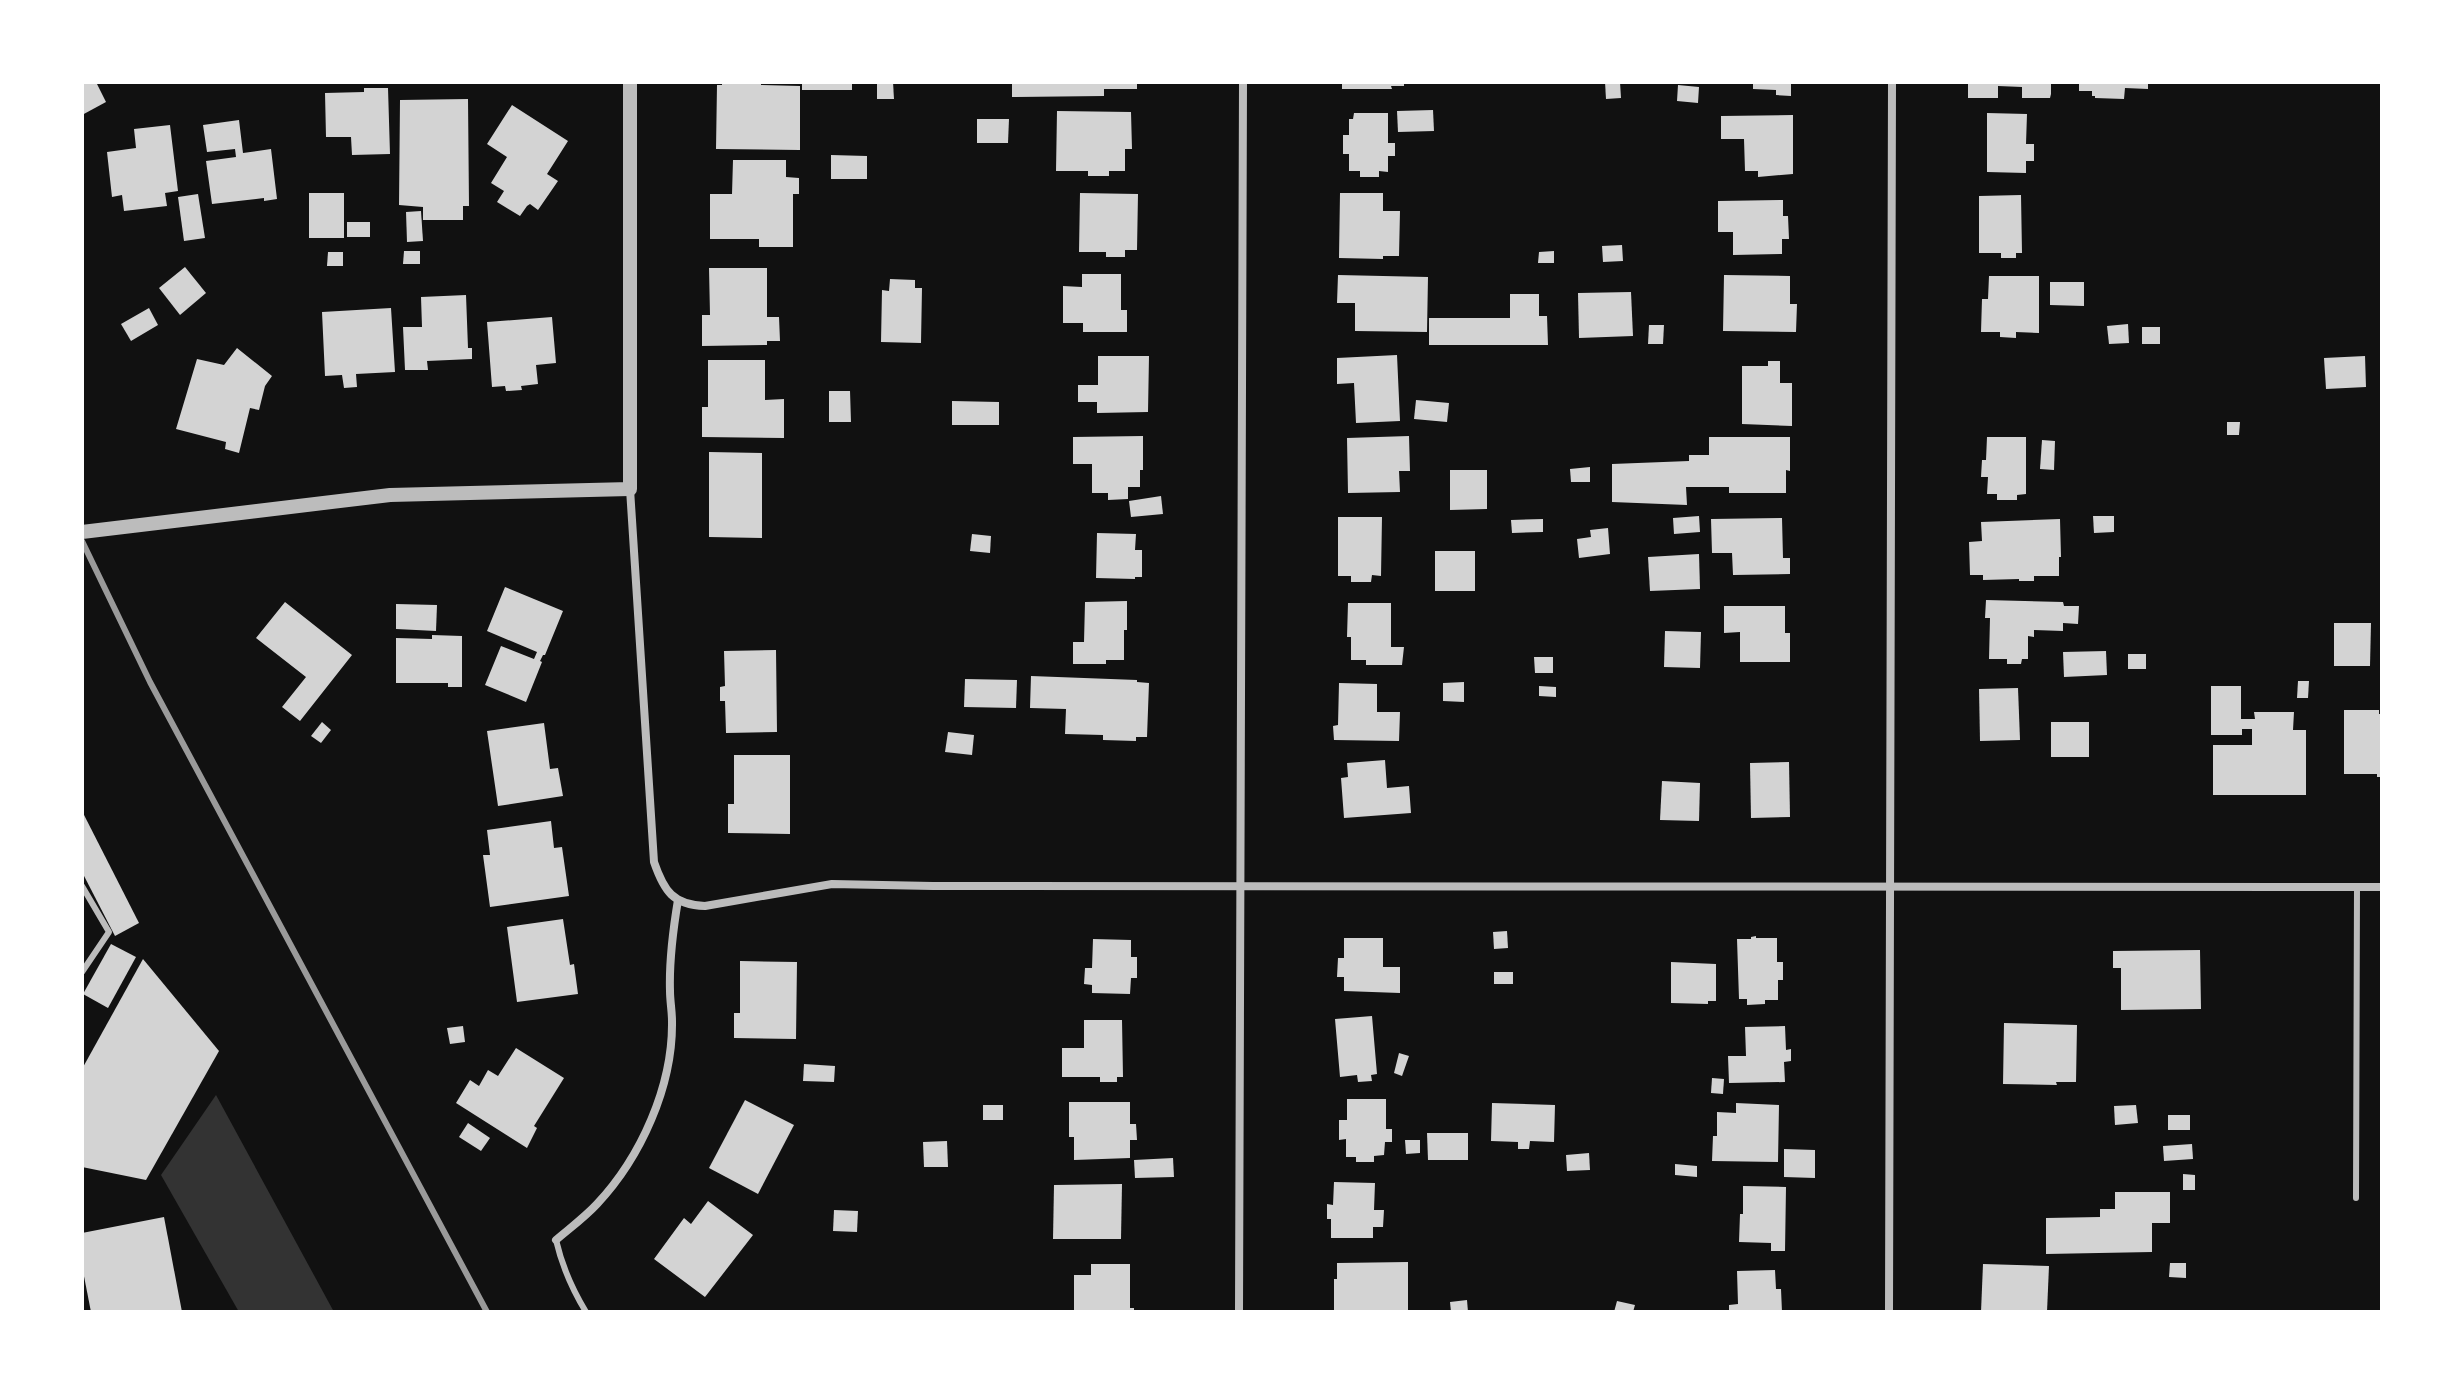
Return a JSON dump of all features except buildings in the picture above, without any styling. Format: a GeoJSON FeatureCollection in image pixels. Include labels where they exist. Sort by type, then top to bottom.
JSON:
{"type":"FeatureCollection","features":[{"type":"Feature","properties":{"kind":"street"},"geometry":{"type":"LineString","coordinates":[[630,82],[630,489],[654,862],[667,891],[678,900],[689,905],[705,906],[832,884],[2382,887]]}},
{"type":"Feature","properties":{"kind":"street"},"geometry":{"type":"LineString","coordinates":[[1239,1312],[1243,82]]}},
{"type":"Feature","properties":{"kind":"street"},"geometry":{"type":"LineString","coordinates":[[1889,1312],[1892,82]]}},
{"type":"Feature","properties":{"kind":"street"},"geometry":{"type":"LineString","coordinates":[[82,532],[390,495],[630,489]]}},
{"type":"Feature","properties":{"kind":"street"},"geometry":{"type":"LineString","coordinates":[[556,1240],[597,1204],[620,1176],[637,1149],[660,1093],[669,1058],[673,1022],[671,944],[678,900]]}},
{"type":"Feature","properties":{"kind":"lane"},"geometry":{"type":"LineString","coordinates":[[82,886],[109,932],[82,972]]}},
{"type":"Feature","properties":{"kind":"lane"},"geometry":{"type":"LineString","coordinates":[[2356,1198],[2357,887]]}},
{"type":"Feature","properties":{"kind":"lane"},"geometry":{"type":"LineString","coordinates":[[556,1240],[561,1262],[586,1312]]}},
{"type":"Feature","properties":{"kind":"shaded area"},"geometry":{"type":"Polygon","coordinates":[[[216,1095],[334,1312],[239,1312],[161,1175],[216,1095]]]}},
{"type":"Feature","properties":{"kind":"railway"},"geometry":{"type":"LineString","coordinates":[[82,541],[150,682],[487,1312]]}}]}
